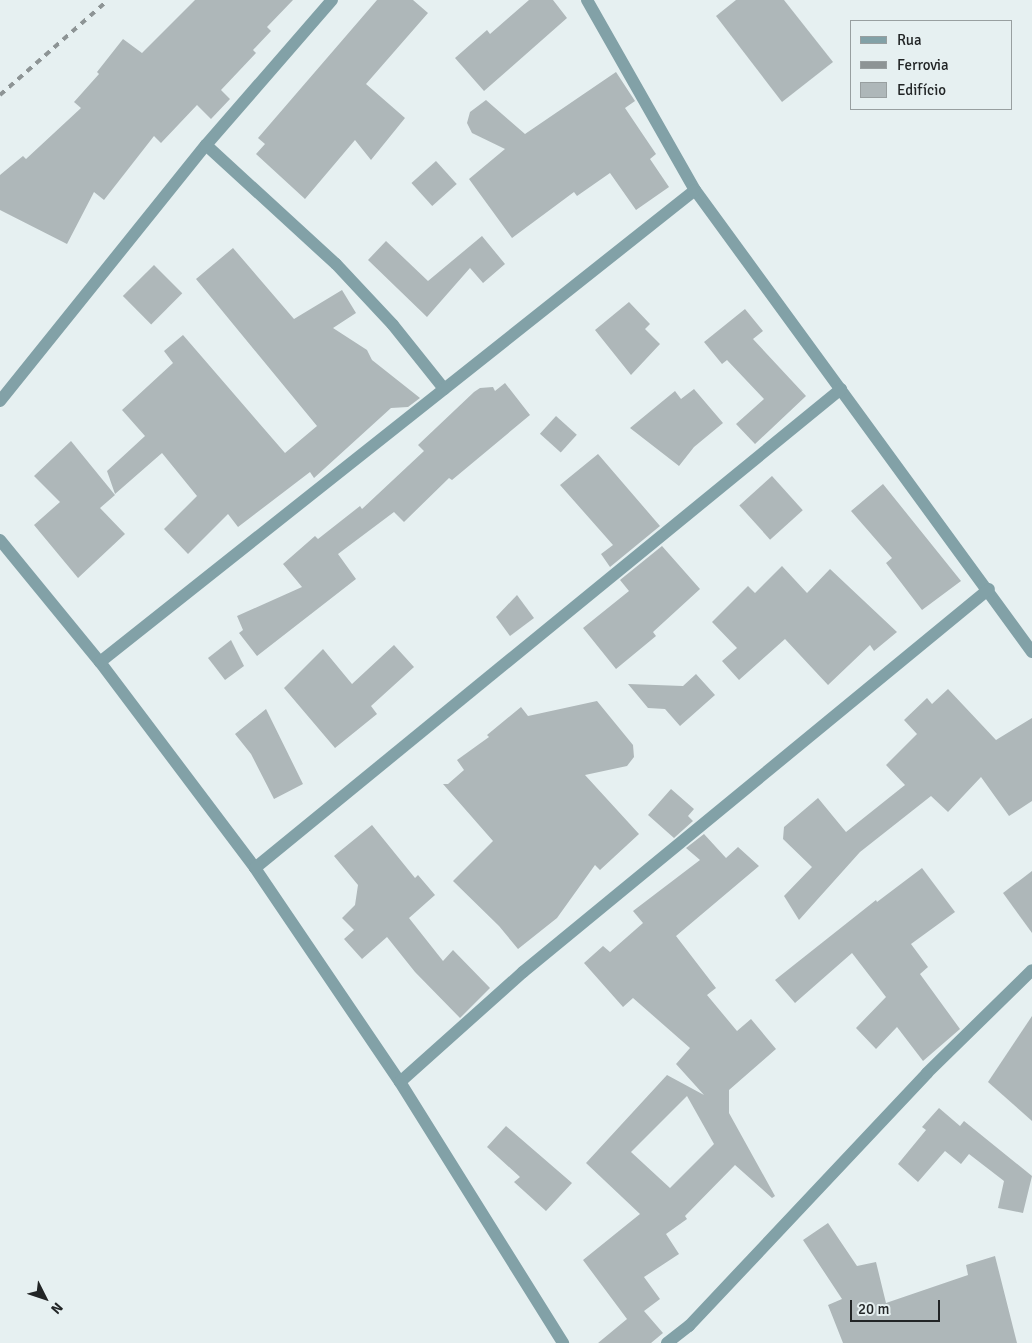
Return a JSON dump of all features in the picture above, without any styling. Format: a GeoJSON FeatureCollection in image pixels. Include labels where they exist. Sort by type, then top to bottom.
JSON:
{"type":"FeatureCollection","features":[{"type":"Feature","properties":{"kind":"street"},"geometry":{"type":"LineString","coordinates":[[0,400],[206,145],[332,0]]}},
{"type":"Feature","properties":{"kind":"street"},"geometry":{"type":"LineString","coordinates":[[587,0],[696,190],[936,521],[989,589],[1032,652]]}},
{"type":"Feature","properties":{"kind":"street"},"geometry":{"type":"LineString","coordinates":[[206,145],[336,264],[393,325],[444,389]]}},
{"type":"Feature","properties":{"kind":"street"},"geometry":{"type":"LineString","coordinates":[[100,662],[696,190]]}},
{"type":"Feature","properties":{"kind":"street"},"geometry":{"type":"LineString","coordinates":[[255,868],[841,389]]}},
{"type":"Feature","properties":{"kind":"street"},"geometry":{"type":"LineString","coordinates":[[0,540],[100,662],[255,868],[400,1082],[563,1343]]}},
{"type":"Feature","properties":{"kind":"street"},"geometry":{"type":"LineString","coordinates":[[400,1082],[523,972],[989,589]]}},
{"type":"Feature","properties":{"kind":"street"},"geometry":{"type":"LineString","coordinates":[[667,1343],[689,1326],[927,1073],[1032,970]]}},
{"type":"Feature","properties":{"kind":"building"},"geometry":{"type":"Polygon","coordinates":[[[195,0],[293,0],[267,27],[271,31],[253,50],[256,53],[221,90],[230,99],[211,119],[197,105],[161,143],[154,136],[104,200],[94,192],[67,244],[0,210],[0,175],[23,156],[26,159],[81,108],[74,102],[99,74],[97,72],[123,39],[142,53],[195,0]]]}},
{"type":"Feature","properties":{"kind":"building"},"geometry":{"type":"Polygon","coordinates":[[[377,0],[413,0],[428,13],[366,84],[405,118],[371,160],[355,140],[305,199],[256,154],[265,144],[258,138],[377,0]]]}},
{"type":"Feature","properties":{"kind":"building"},"geometry":{"type":"Polygon","coordinates":[[[529,0],[553,0],[567,18],[484,91],[455,58],[487,30],[490,34],[529,0]]]}},
{"type":"Feature","properties":{"kind":"building"},"geometry":{"type":"Polygon","coordinates":[[[736,0],[784,0],[833,62],[782,102],[716,16],[736,0]]]}},
{"type":"Feature","properties":{"kind":"building"},"geometry":{"type":"Polygon","coordinates":[[[616,72],[635,101],[625,108],[656,154],[650,159],[669,187],[636,210],[610,173],[577,196],[574,192],[512,238],[469,179],[505,149],[472,133],[467,123],[470,112],[486,100],[525,134],[616,72]]]}},
{"type":"Feature","properties":{"kind":"building"},"geometry":{"type":"Polygon","coordinates":[[[436,161],[457,184],[432,206],[411,183],[436,161]]]}},
{"type":"Feature","properties":{"kind":"building"},"geometry":{"type":"Polygon","coordinates":[[[482,236],[505,264],[483,283],[470,268],[427,317],[368,260],[386,241],[428,281],[482,236]]]}},
{"type":"Feature","properties":{"kind":"building"},"geometry":{"type":"Polygon","coordinates":[[[233,248],[294,319],[342,290],[356,313],[333,328],[367,350],[372,360],[420,398],[408,407],[391,408],[314,478],[310,472],[238,527],[228,514],[188,554],[164,529],[197,496],[162,453],[115,494],[107,471],[145,436],[122,410],[173,363],[164,351],[183,335],[285,453],[317,426],[196,279],[233,248]]]}},
{"type":"Feature","properties":{"kind":"building"},"geometry":{"type":"Polygon","coordinates":[[[154,265],[182,293],[151,324],[123,296],[154,265]]]}},
{"type":"Feature","properties":{"kind":"building"},"geometry":{"type":"Polygon","coordinates":[[[629,302],[650,324],[645,329],[660,344],[631,375],[595,330],[629,302]]]}},
{"type":"Feature","properties":{"kind":"building"},"geometry":{"type":"Polygon","coordinates":[[[745,309],[763,331],[753,339],[806,396],[755,444],[736,424],[764,399],[727,360],[722,364],[704,342],[745,309]]]}},
{"type":"Feature","properties":{"kind":"building"},"geometry":{"type":"Polygon","coordinates":[[[505,383],[530,415],[452,480],[449,478],[404,522],[394,512],[338,554],[356,579],[257,656],[239,633],[243,630],[237,616],[302,587],[283,564],[315,536],[318,539],[360,506],[362,509],[424,451],[418,445],[474,392],[480,388],[493,387],[495,391],[505,383]]]}},
{"type":"Feature","properties":{"kind":"building"},"geometry":{"type":"Polygon","coordinates":[[[694,389],[723,423],[694,447],[679,466],[630,428],[675,391],[681,399],[694,389]]]}},
{"type":"Feature","properties":{"kind":"building"},"geometry":{"type":"Polygon","coordinates":[[[556,416],[577,435],[561,453],[540,434],[556,416]]]}},
{"type":"Feature","properties":{"kind":"building"},"geometry":{"type":"Polygon","coordinates":[[[71,441],[115,495],[100,508],[125,534],[78,578],[34,525],[60,502],[34,476],[71,441]]]}},
{"type":"Feature","properties":{"kind":"building"},"geometry":{"type":"Polygon","coordinates":[[[598,454],[660,526],[610,567],[601,554],[613,545],[560,485],[598,454]]]}},
{"type":"Feature","properties":{"kind":"building"},"geometry":{"type":"Polygon","coordinates":[[[772,476],[803,510],[770,540],[739,505],[772,476]]]}},
{"type":"Feature","properties":{"kind":"building"},"geometry":{"type":"Polygon","coordinates":[[[883,484],[961,581],[922,610],[886,563],[892,558],[851,511],[883,484]]]}},
{"type":"Feature","properties":{"kind":"building"},"geometry":{"type":"Polygon","coordinates":[[[662,546],[700,589],[653,632],[656,636],[616,669],[583,628],[629,591],[620,580],[662,546]]]}},
{"type":"Feature","properties":{"kind":"building"},"geometry":{"type":"Polygon","coordinates":[[[782,566],[807,593],[830,569],[897,632],[874,651],[870,645],[828,685],[785,639],[739,680],[722,661],[737,648],[712,622],[748,586],[755,593],[782,566]]]}},
{"type":"Feature","properties":{"kind":"building"},"geometry":{"type":"Polygon","coordinates":[[[517,595],[534,618],[510,636],[496,617],[517,595]]]}},
{"type":"Feature","properties":{"kind":"building"},"geometry":{"type":"Polygon","coordinates":[[[231,640],[244,666],[225,680],[208,658],[231,640]]]}},
{"type":"Feature","properties":{"kind":"building"},"geometry":{"type":"Polygon","coordinates":[[[394,645],[414,667],[371,706],[377,714],[335,748],[284,688],[323,649],[352,684],[394,645]]]}},
{"type":"Feature","properties":{"kind":"building"},"geometry":{"type":"Polygon","coordinates":[[[696,674],[715,695],[680,726],[665,709],[648,708],[628,684],[683,686],[696,674]]]}},
{"type":"Feature","properties":{"kind":"building"},"geometry":{"type":"Polygon","coordinates":[[[948,689],[996,740],[1032,718],[1032,801],[1009,816],[981,777],[948,812],[931,796],[860,852],[799,920],[784,896],[812,867],[783,839],[784,827],[818,798],[846,832],[905,785],[886,765],[917,734],[904,720],[927,698],[932,704],[948,689]]]}},
{"type":"Feature","properties":{"kind":"building"},"geometry":{"type":"Polygon","coordinates":[[[597,701],[633,745],[634,757],[627,766],[585,775],[639,834],[600,870],[595,865],[557,918],[518,949],[499,926],[453,881],[493,841],[443,784],[448,784],[464,770],[457,760],[489,737],[487,735],[521,707],[528,716],[597,701]]]}},
{"type":"Feature","properties":{"kind":"building"},"geometry":{"type":"Polygon","coordinates":[[[266,709],[303,784],[274,799],[251,754],[235,734],[266,709]]]}},
{"type":"Feature","properties":{"kind":"building"},"geometry":{"type":"Polygon","coordinates":[[[671,789],[694,809],[688,816],[693,821],[674,838],[648,815],[671,789]]]}},
{"type":"Feature","properties":{"kind":"building"},"geometry":{"type":"Polygon","coordinates":[[[372,825],[415,878],[418,875],[435,895],[409,918],[443,961],[453,950],[490,988],[460,1018],[415,972],[387,937],[362,959],[344,939],[354,930],[342,918],[355,905],[358,885],[334,856],[372,825]]]}},
{"type":"Feature","properties":{"kind":"building"},"geometry":{"type":"Polygon","coordinates":[[[704,834],[726,858],[738,847],[759,866],[676,936],[716,988],[707,995],[737,1031],[751,1019],[776,1049],[729,1090],[729,1113],[775,1196],[772,1198],[735,1165],[685,1216],[687,1219],[666,1234],[679,1254],[644,1277],[660,1299],[644,1311],[663,1333],[651,1343],[598,1343],[627,1319],[583,1260],[640,1214],[586,1163],[667,1075],[704,1095],[676,1064],[690,1048],[633,998],[623,1007],[584,963],[603,946],[610,952],[643,923],[633,911],[700,860],[686,848],[704,834]],[[687,1096],[631,1152],[670,1188],[714,1144],[687,1096]]]}},
{"type":"Feature","properties":{"kind":"building"},"geometry":{"type":"Polygon","coordinates":[[[922,868],[955,912],[911,944],[928,967],[920,974],[960,1029],[923,1061],[897,1027],[876,1049],[856,1028],[886,997],[852,953],[795,1003],[775,980],[876,900],[877,902],[922,868]]]}},
{"type":"Feature","properties":{"kind":"building"},"geometry":{"type":"Polygon","coordinates":[[[1032,871],[1032,933],[1003,893],[1032,871]]]}},
{"type":"Feature","properties":{"kind":"building"},"geometry":{"type":"Polygon","coordinates":[[[1032,1016],[1032,1121],[988,1082],[1032,1016]]]}},
{"type":"Feature","properties":{"kind":"building"},"geometry":{"type":"Polygon","coordinates":[[[939,1108],[960,1126],[964,1121],[1032,1176],[1023,1213],[998,1208],[1004,1181],[969,1154],[961,1164],[945,1151],[918,1182],[898,1164],[926,1130],[922,1127],[939,1108]]]}},
{"type":"Feature","properties":{"kind":"building"},"geometry":{"type":"Polygon","coordinates":[[[506,1126],[572,1183],[546,1211],[514,1182],[520,1177],[487,1147],[506,1126]]]}},
{"type":"Feature","properties":{"kind":"building"},"geometry":{"type":"Polygon","coordinates":[[[828,1223],[857,1266],[876,1262],[886,1303],[968,1275],[966,1265],[995,1256],[1017,1343],[843,1343],[828,1305],[842,1299],[803,1240],[828,1223]]]}},
{"type":"Feature","properties":{"kind":"railway"},"geometry":{"type":"LineString","coordinates":[[0,95],[108,0]]}}]}
